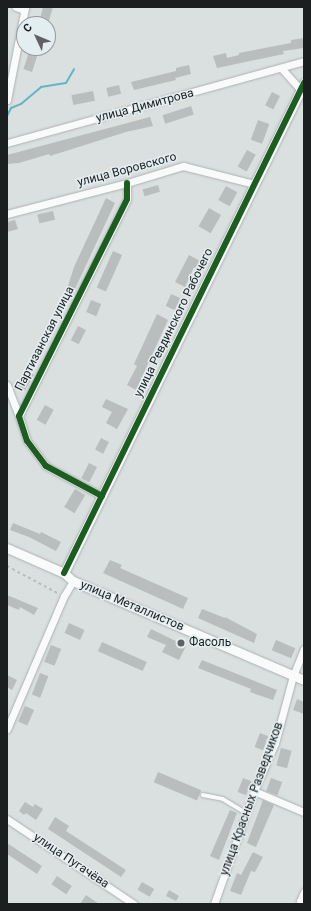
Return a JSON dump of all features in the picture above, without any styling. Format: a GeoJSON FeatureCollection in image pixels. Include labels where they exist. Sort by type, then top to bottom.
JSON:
{"type":"FeatureCollection","features":[{"type":"Feature","properties":{"kind":"street"},"geometry":{"type":"LineString","coordinates":[[7,100],[24,8],[16,7]]}},
{"type":"Feature","properties":{"kind":"street","name":"улица Димитрова"},"geometry":{"type":"LineString","coordinates":[[7,143],[282,69],[304,61]]}},
{"type":"Feature","properties":{"kind":"street"},"geometry":{"type":"LineString","coordinates":[[282,69],[303,88]]}},
{"type":"Feature","properties":{"kind":"street","name":"улица Ревдинского Рабочего"},"geometry":{"type":"LineString","coordinates":[[64,573],[254,184],[303,88]]}},
{"type":"Feature","properties":{"kind":"street","name":"улица Воровского"},"geometry":{"type":"LineString","coordinates":[[7,214],[127,183],[183,166],[254,184]]}},
{"type":"Feature","properties":{"kind":"street","name":"Партизанская улица"},"geometry":{"type":"LineString","coordinates":[[19,416],[127,199],[127,183]]}},
{"type":"Feature","properties":{"kind":"street"},"geometry":{"type":"LineString","coordinates":[[7,385],[28,440],[46,466],[102,496]]}},
{"type":"Feature","properties":{"kind":"street","name":"улица Металлистов"},"geometry":{"type":"LineString","coordinates":[[7,548],[64,573],[73,581],[304,680]]}},
{"type":"Feature","properties":{"kind":"street"},"geometry":{"type":"LineString","coordinates":[[7,729],[64,596],[73,581]]}},
{"type":"Feature","properties":{"kind":"street","name":"улица Красных Разведчиков"},"geometry":{"type":"LineString","coordinates":[[214,904],[254,791],[276,743],[293,676],[304,649]]}},
{"type":"Feature","properties":{"kind":"street"},"geometry":{"type":"LineString","coordinates":[[254,791],[304,812]]}},
{"type":"Feature","properties":{"kind":"street","name":"улица Пугачёва"},"geometry":{"type":"LineString","coordinates":[[7,819],[134,904]]}},
{"type":"Feature","properties":{"kind":"street"},"geometry":{"type":"LineString","coordinates":[[302,903],[304,892]]}},
{"type":"Feature","properties":{"kind":"lane"},"geometry":{"type":"LineString","coordinates":[[203,795],[223,799],[247,813]]}},
{"type":"Feature","properties":{"kind":"path"},"geometry":{"type":"LineString","coordinates":[[7,566],[64,596]]}},
{"type":"Feature","properties":{"kind":"building"},"geometry":{"type":"Polygon","coordinates":[[[43,7],[53,7],[50,16],[41,16],[43,7]]]}},
{"type":"Feature","properties":{"kind":"building"},"geometry":{"type":"Polygon","coordinates":[[[304,38],[304,48],[283,51],[284,54],[217,68],[213,56],[226,53],[227,58],[239,55],[239,53],[291,43],[291,40],[304,38]]]}},
{"type":"Feature","properties":{"kind":"building"},"geometry":{"type":"Polygon","coordinates":[[[28,56],[37,56],[32,72],[23,69],[28,56]]]}},
{"type":"Feature","properties":{"kind":"building"},"geometry":{"type":"Polygon","coordinates":[[[189,65],[191,74],[175,78],[176,80],[134,90],[131,82],[176,71],[176,68],[189,65]]]}},
{"type":"Feature","properties":{"kind":"building"},"geometry":{"type":"Polygon","coordinates":[[[119,85],[121,94],[108,97],[106,88],[119,85]]]}},
{"type":"Feature","properties":{"kind":"building"},"geometry":{"type":"Polygon","coordinates":[[[93,91],[95,101],[73,105],[71,95],[93,91]]]}},
{"type":"Feature","properties":{"kind":"building"},"geometry":{"type":"Polygon","coordinates":[[[272,92],[280,96],[273,109],[265,105],[272,92]]]}},
{"type":"Feature","properties":{"kind":"building"},"geometry":{"type":"Polygon","coordinates":[[[191,106],[194,115],[165,124],[162,115],[191,106]]]}},
{"type":"Feature","properties":{"kind":"building"},"geometry":{"type":"Polygon","coordinates":[[[150,117],[153,126],[126,132],[50,156],[49,154],[19,163],[7,164],[7,155],[150,117]]]}},
{"type":"Feature","properties":{"kind":"building"},"geometry":{"type":"Polygon","coordinates":[[[258,120],[269,124],[262,144],[251,140],[258,120]]]}},
{"type":"Feature","properties":{"kind":"building"},"geometry":{"type":"Polygon","coordinates":[[[247,150],[256,155],[247,171],[238,167],[247,150]]]}},
{"type":"Feature","properties":{"kind":"building"},"geometry":{"type":"Polygon","coordinates":[[[158,185],[160,192],[145,196],[143,189],[158,185]]]}},
{"type":"Feature","properties":{"kind":"building"},"geometry":{"type":"Polygon","coordinates":[[[226,186],[237,192],[230,206],[218,200],[226,186]]]}},
{"type":"Feature","properties":{"kind":"building"},"geometry":{"type":"Polygon","coordinates":[[[106,198],[115,203],[75,289],[68,286],[74,267],[106,198]]]}},
{"type":"Feature","properties":{"kind":"building"},"geometry":{"type":"Polygon","coordinates":[[[209,208],[221,215],[211,233],[198,226],[209,208]]]}},
{"type":"Feature","properties":{"kind":"building"},"geometry":{"type":"Polygon","coordinates":[[[53,211],[55,220],[39,223],[37,215],[53,211]]]}},
{"type":"Feature","properties":{"kind":"building"},"geometry":{"type":"Polygon","coordinates":[[[15,220],[18,229],[7,232],[7,222],[15,220]]]}},
{"type":"Feature","properties":{"kind":"building"},"geometry":{"type":"Polygon","coordinates":[[[113,251],[122,255],[106,292],[97,288],[113,251]]]}},
{"type":"Feature","properties":{"kind":"building"},"geometry":{"type":"Polygon","coordinates":[[[189,255],[200,261],[196,268],[194,267],[185,287],[175,282],[189,255]]]}},
{"type":"Feature","properties":{"kind":"building"},"geometry":{"type":"Polygon","coordinates":[[[171,294],[180,298],[175,310],[166,306],[171,294]]]}},
{"type":"Feature","properties":{"kind":"building"},"geometry":{"type":"Polygon","coordinates":[[[91,300],[101,304],[96,316],[86,312],[91,300]]]}},
{"type":"Feature","properties":{"kind":"building"},"geometry":{"type":"Polygon","coordinates":[[[157,314],[168,320],[136,390],[127,385],[137,366],[134,364],[157,314]]]}},
{"type":"Feature","properties":{"kind":"building"},"geometry":{"type":"Polygon","coordinates":[[[78,326],[86,330],[79,344],[71,340],[78,326]]]}},
{"type":"Feature","properties":{"kind":"building"},"geometry":{"type":"Polygon","coordinates":[[[25,370],[34,375],[25,391],[16,386],[25,370]]]}},
{"type":"Feature","properties":{"kind":"building"},"geometry":{"type":"Polygon","coordinates":[[[106,399],[128,409],[117,429],[106,423],[112,412],[102,407],[106,399]]]}},
{"type":"Feature","properties":{"kind":"building"},"geometry":{"type":"Polygon","coordinates":[[[45,405],[54,410],[46,425],[37,420],[45,405]]]}},
{"type":"Feature","properties":{"kind":"building"},"geometry":{"type":"Polygon","coordinates":[[[101,438],[109,442],[103,454],[95,450],[101,438]]]}},
{"type":"Feature","properties":{"kind":"building"},"geometry":{"type":"Polygon","coordinates":[[[89,463],[97,467],[89,482],[81,478],[89,463]]]}},
{"type":"Feature","properties":{"kind":"building"},"geometry":{"type":"Polygon","coordinates":[[[75,489],[85,495],[74,513],[64,507],[75,489]]]}},
{"type":"Feature","properties":{"kind":"building"},"geometry":{"type":"Polygon","coordinates":[[[13,523],[40,534],[41,532],[61,542],[56,551],[29,537],[10,530],[13,523]]]}},
{"type":"Feature","properties":{"kind":"building"},"geometry":{"type":"Polygon","coordinates":[[[110,560],[122,565],[120,568],[188,598],[183,609],[103,573],[110,560]]]}},
{"type":"Feature","properties":{"kind":"building"},"geometry":{"type":"Polygon","coordinates":[[[7,595],[38,608],[34,615],[20,607],[19,610],[7,605],[7,595]]]}},
{"type":"Feature","properties":{"kind":"building"},"geometry":{"type":"Polygon","coordinates":[[[202,609],[225,617],[257,634],[254,643],[198,618],[202,609]]]}},
{"type":"Feature","properties":{"kind":"building"},"geometry":{"type":"Polygon","coordinates":[[[69,623],[85,630],[80,640],[65,633],[69,623]]]}},
{"type":"Feature","properties":{"kind":"building"},"geometry":{"type":"Polygon","coordinates":[[[151,629],[186,646],[179,660],[162,652],[166,645],[147,637],[151,629]]]}},
{"type":"Feature","properties":{"kind":"building"},"geometry":{"type":"Polygon","coordinates":[[[276,640],[295,648],[291,658],[272,650],[276,640]]]}},
{"type":"Feature","properties":{"kind":"building"},"geometry":{"type":"Polygon","coordinates":[[[102,642],[147,662],[143,671],[98,651],[102,642]]]}},
{"type":"Feature","properties":{"kind":"building"},"geometry":{"type":"Polygon","coordinates":[[[51,645],[61,649],[54,666],[44,662],[51,645]]]}},
{"type":"Feature","properties":{"kind":"building"},"geometry":{"type":"Polygon","coordinates":[[[202,660],[277,690],[273,700],[250,692],[251,689],[198,668],[202,660]]]}},
{"type":"Feature","properties":{"kind":"building"},"geometry":{"type":"Polygon","coordinates":[[[40,673],[48,676],[40,698],[32,694],[40,673]]]}},
{"type":"Feature","properties":{"kind":"building"},"geometry":{"type":"Polygon","coordinates":[[[7,675],[17,680],[12,690],[7,687],[7,675]]]}},
{"type":"Feature","properties":{"kind":"building"},"geometry":{"type":"Polygon","coordinates":[[[297,699],[304,702],[304,714],[293,710],[297,699]]]}},
{"type":"Feature","properties":{"kind":"building"},"geometry":{"type":"Polygon","coordinates":[[[25,706],[34,710],[27,726],[18,722],[25,706]]]}},
{"type":"Feature","properties":{"kind":"building"},"geometry":{"type":"Polygon","coordinates":[[[260,733],[268,736],[263,750],[255,747],[260,733]]]}},
{"type":"Feature","properties":{"kind":"building"},"geometry":{"type":"Polygon","coordinates":[[[281,748],[292,751],[287,768],[276,765],[281,748]]]}},
{"type":"Feature","properties":{"kind":"building"},"geometry":{"type":"Polygon","coordinates":[[[158,772],[201,790],[197,800],[154,782],[158,772]]]}},
{"type":"Feature","properties":{"kind":"building"},"geometry":{"type":"Polygon","coordinates":[[[243,778],[251,781],[246,795],[238,792],[243,778]]]}},
{"type":"Feature","properties":{"kind":"building"},"geometry":{"type":"Polygon","coordinates":[[[271,778],[282,782],[277,795],[266,791],[271,778]]]}},
{"type":"Feature","properties":{"kind":"building"},"geometry":{"type":"Polygon","coordinates":[[[263,800],[274,805],[256,847],[247,843],[263,800]]]}},
{"type":"Feature","properties":{"kind":"building"},"geometry":{"type":"Polygon","coordinates":[[[25,802],[33,807],[35,804],[43,809],[36,820],[26,813],[24,815],[19,811],[25,802]]]}},
{"type":"Feature","properties":{"kind":"building"},"geometry":{"type":"Polygon","coordinates":[[[230,810],[237,813],[219,860],[210,856],[230,810]]]}},
{"type":"Feature","properties":{"kind":"building"},"geometry":{"type":"Polygon","coordinates":[[[55,817],[69,826],[66,831],[126,870],[121,877],[48,829],[55,817]]]}},
{"type":"Feature","properties":{"kind":"building"},"geometry":{"type":"Polygon","coordinates":[[[7,843],[42,866],[37,874],[7,854],[7,843]]]}},
{"type":"Feature","properties":{"kind":"building"},"geometry":{"type":"Polygon","coordinates":[[[253,852],[263,857],[255,872],[251,871],[241,895],[230,891],[237,873],[241,875],[253,852]]]}},
{"type":"Feature","properties":{"kind":"building"},"geometry":{"type":"Polygon","coordinates":[[[57,876],[72,886],[66,894],[51,884],[57,876]]]}},
{"type":"Feature","properties":{"kind":"building"},"geometry":{"type":"Polygon","coordinates":[[[142,882],[154,889],[150,897],[138,890],[142,882]]]}},
{"type":"Feature","properties":{"kind":"building"},"geometry":{"type":"Polygon","coordinates":[[[169,890],[179,896],[176,901],[166,896],[169,890]]]}},
{"type":"Feature","properties":{"kind":"building"},"geometry":{"type":"Polygon","coordinates":[[[86,895],[99,904],[80,904],[86,895]]]}},
{"type":"Feature","properties":{"kind":"waterway"},"geometry":{"type":"LineString","coordinates":[[7,116],[11,108],[21,104],[41,87],[66,83],[74,69]]}},
{"type":"Feature","properties":{"kind":"cycle path"},"geometry":{"type":"LineString","coordinates":[[64,573],[304,83]]}},
{"type":"Feature","properties":{"kind":"cycle path"},"geometry":{"type":"LineString","coordinates":[[102,496],[46,466],[27,441],[19,416],[127,199],[127,183]]}},
{"type":"Feature","properties":{"kind":"place","name":"Фасоль"},"geometry":{"type":"Point","coordinates":[181,643]}}]}
